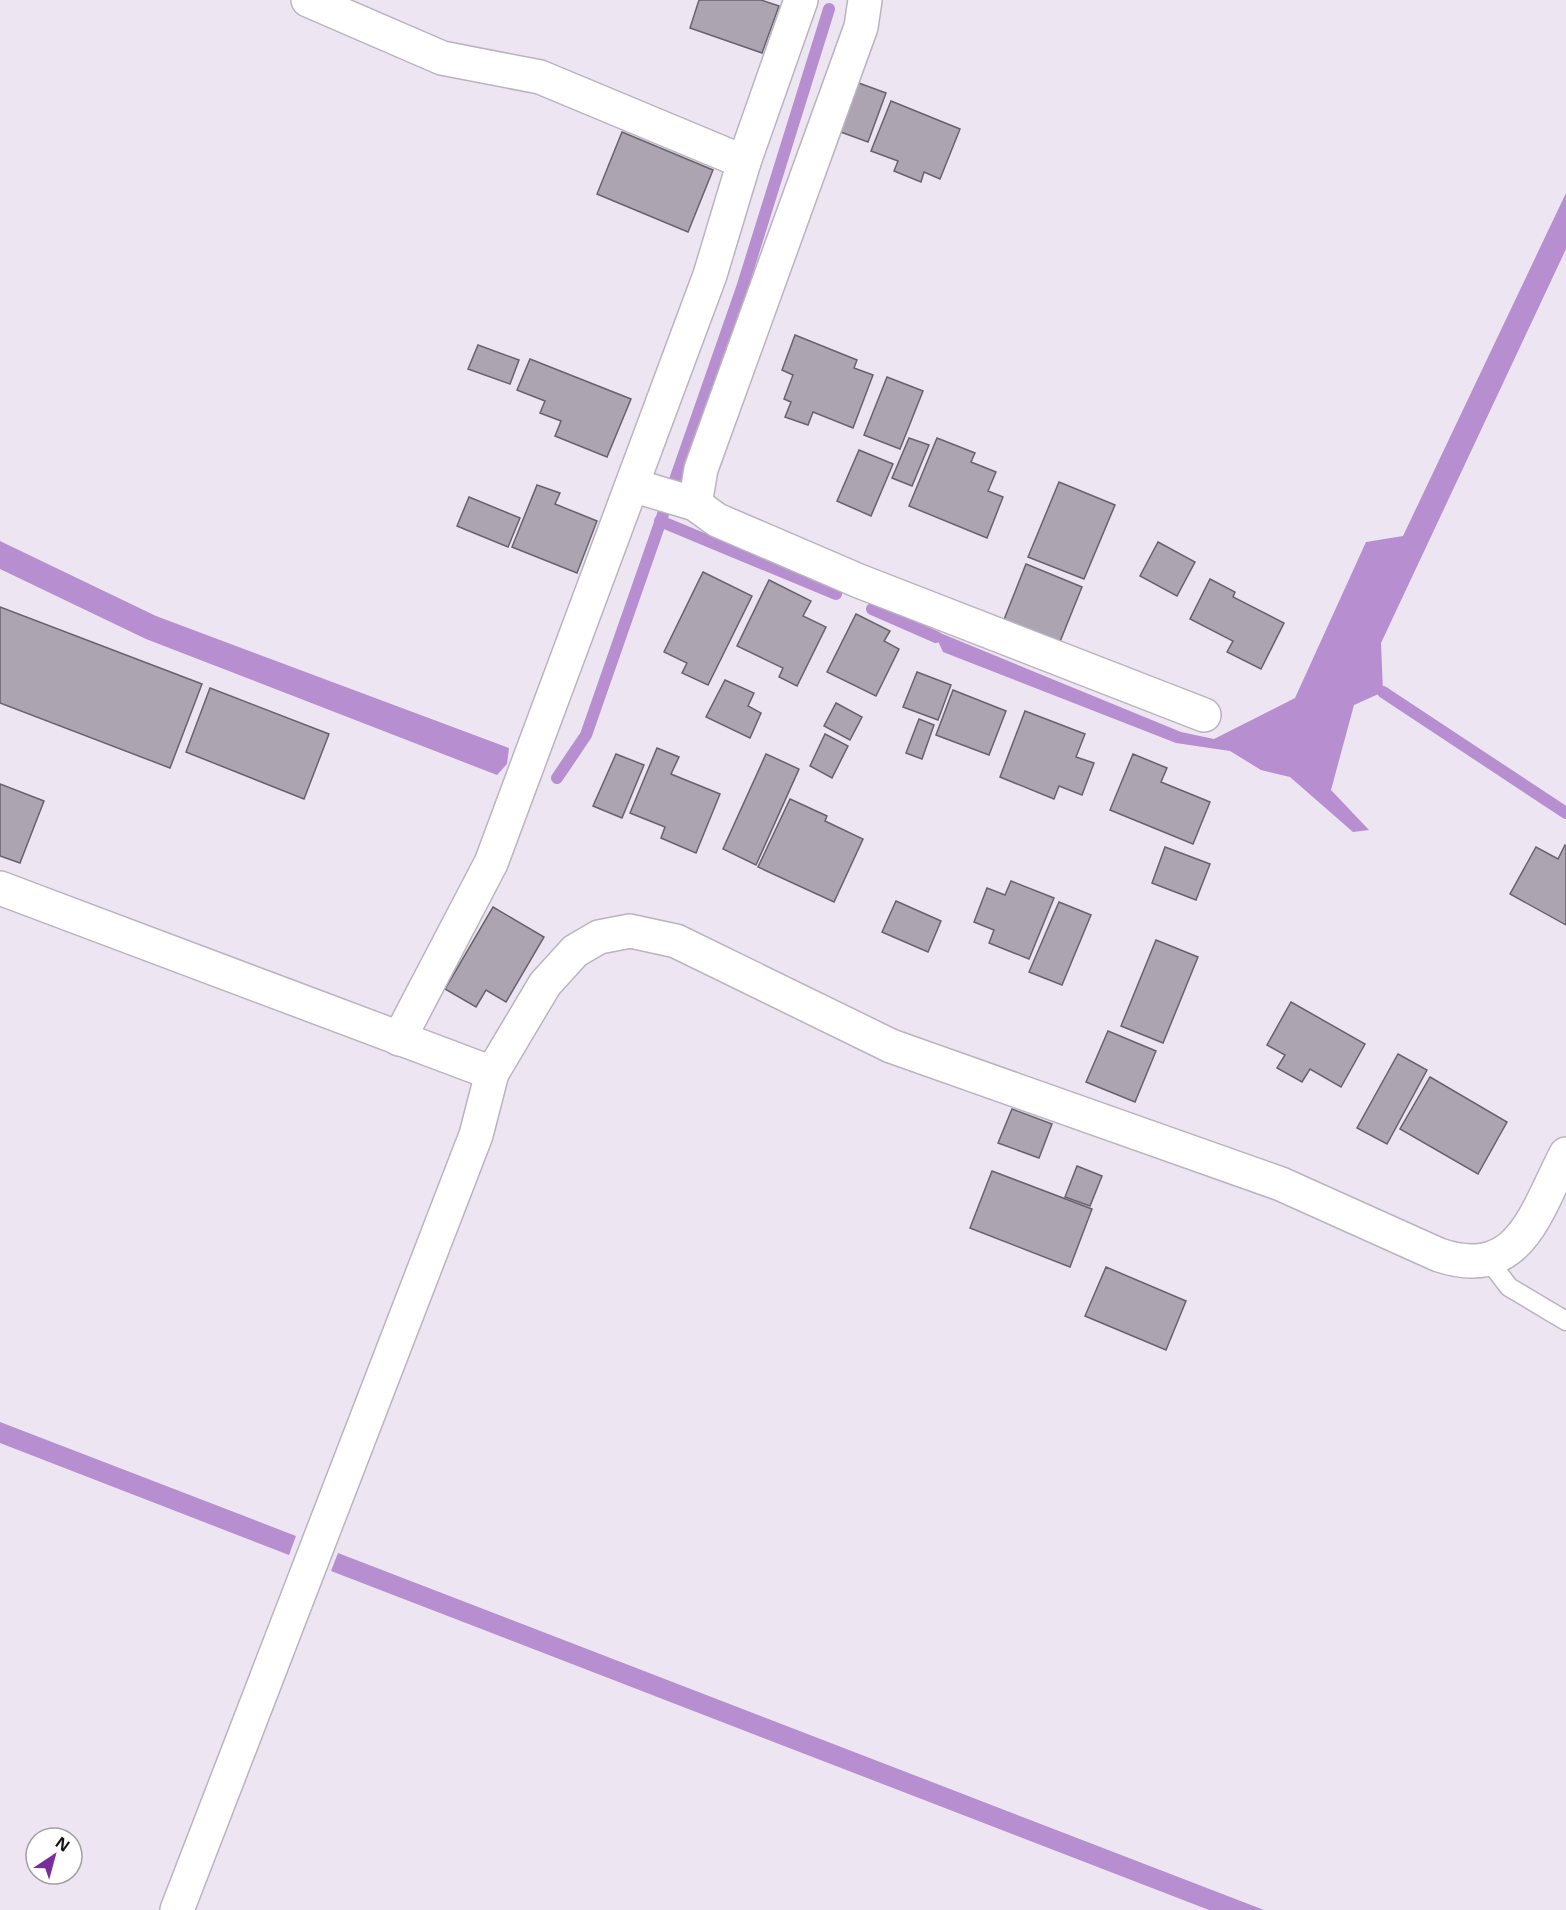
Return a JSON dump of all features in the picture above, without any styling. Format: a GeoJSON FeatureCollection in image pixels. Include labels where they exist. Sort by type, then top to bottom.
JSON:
{"type":"FeatureCollection","features":[{"type":"Feature","properties":{"kind":"street"},"geometry":{"type":"LineString","coordinates":[[308,0],[442,58],[540,77],[744,162]]}},
{"type":"Feature","properties":{"kind":"street"},"geometry":{"type":"LineString","coordinates":[[399,1039],[491,863],[666,496],[710,275],[744,162],[801,0]]}},
{"type":"Feature","properties":{"kind":"street"},"geometry":{"type":"LineString","coordinates":[[666,496],[701,469],[861,27],[865,0]]}},
{"type":"Feature","properties":{"kind":"street"},"geometry":{"type":"LineString","coordinates":[[666,496],[859,581],[1204,715]]}},
{"type":"Feature","properties":{"kind":"street"},"geometry":{"type":"LineString","coordinates":[[0,888],[492,1073]]}},
{"type":"Feature","properties":{"kind":"street"},"geometry":{"type":"LineString","coordinates":[[177,1910],[476,1135],[492,1073],[545,984],[575,951],[599,937],[630,931],[676,941],[891,1046],[1281,1184],[1439,1256],[1463,1263],[1489,1261],[1512,1249],[1527,1229],[1566,1154]]}},
{"type":"Feature","properties":{"kind":"lane"},"geometry":{"type":"LineString","coordinates":[[1489,1261],[1509,1287],[1566,1321]]}},
{"type":"Feature","properties":{"kind":"shaded area"},"geometry":{"type":"Polygon","coordinates":[[[1566,193],[1566,249],[1381,643],[1383,692],[1354,705],[1331,790],[1369,830],[1353,832],[1290,777],[1261,770],[1230,751],[1176,743],[943,652],[933,630],[1181,732],[1214,739],[1295,698],[1366,542],[1403,536],[1566,193]]]}},
{"type":"Feature","properties":{"kind":"shaded area"},"geometry":{"type":"Polygon","coordinates":[[[0,541],[156,616],[509,748],[507,764],[497,775],[146,639],[0,569],[0,541]]]}},
{"type":"Feature","properties":{"kind":"shaded area"},"geometry":{"type":"Polygon","coordinates":[[[0,1422],[296,1536],[289,1555],[0,1443],[0,1422]]]}},
{"type":"Feature","properties":{"kind":"shaded area"},"geometry":{"type":"Polygon","coordinates":[[[338,1553],[1264,1910],[1209,1910],[331,1571],[338,1553]]]}},
{"type":"Feature","properties":{"kind":"building"},"geometry":{"type":"Polygon","coordinates":[[[699,0],[761,0],[779,6],[762,53],[690,28],[699,0]]]}},
{"type":"Feature","properties":{"kind":"building"},"geometry":{"type":"Polygon","coordinates":[[[856,82],[886,93],[868,142],[838,131],[856,82]]]}},
{"type":"Feature","properties":{"kind":"building"},"geometry":{"type":"Polygon","coordinates":[[[891,101],[960,129],[940,179],[924,172],[921,182],[894,171],[898,161],[871,151],[891,101]]]}},
{"type":"Feature","properties":{"kind":"building"},"geometry":{"type":"Polygon","coordinates":[[[622,132],[713,170],[688,232],[597,194],[622,132]]]}},
{"type":"Feature","properties":{"kind":"building"},"geometry":{"type":"Polygon","coordinates":[[[795,335],[857,360],[854,368],[873,375],[853,428],[813,412],[808,425],[785,417],[791,402],[784,399],[793,375],[782,370],[795,335]]]}},
{"type":"Feature","properties":{"kind":"building"},"geometry":{"type":"Polygon","coordinates":[[[478,345],[519,360],[510,384],[468,369],[478,345]]]}},
{"type":"Feature","properties":{"kind":"building"},"geometry":{"type":"Polygon","coordinates":[[[530,359],[631,399],[607,457],[555,436],[561,421],[540,413],[545,401],[517,390],[530,359]]]}},
{"type":"Feature","properties":{"kind":"building"},"geometry":{"type":"Polygon","coordinates":[[[887,377],[923,391],[900,449],[864,435],[887,377]]]}},
{"type":"Feature","properties":{"kind":"building"},"geometry":{"type":"Polygon","coordinates":[[[909,438],[929,445],[912,486],[892,478],[909,438]]]}},
{"type":"Feature","properties":{"kind":"building"},"geometry":{"type":"Polygon","coordinates":[[[937,438],[975,453],[971,462],[996,472],[988,491],[1003,497],[987,538],[909,506],[937,438]]]}},
{"type":"Feature","properties":{"kind":"building"},"geometry":{"type":"Polygon","coordinates":[[[859,450],[893,464],[871,516],[837,501],[859,450]]]}},
{"type":"Feature","properties":{"kind":"building"},"geometry":{"type":"Polygon","coordinates":[[[1059,482],[1115,505],[1084,579],[1028,557],[1059,482]]]}},
{"type":"Feature","properties":{"kind":"building"},"geometry":{"type":"Polygon","coordinates":[[[537,485],[560,493],[555,504],[597,521],[577,573],[512,547],[537,485]]]}},
{"type":"Feature","properties":{"kind":"building"},"geometry":{"type":"Polygon","coordinates":[[[469,497],[520,518],[508,547],[457,526],[469,497]]]}},
{"type":"Feature","properties":{"kind":"building"},"geometry":{"type":"Polygon","coordinates":[[[1158,542],[1195,562],[1177,596],[1140,576],[1158,542]]]}},
{"type":"Feature","properties":{"kind":"building"},"geometry":{"type":"Polygon","coordinates":[[[1026,564],[1082,587],[1059,644],[1003,622],[1026,564]]]}},
{"type":"Feature","properties":{"kind":"building"},"geometry":{"type":"Polygon","coordinates":[[[703,572],[752,596],[708,685],[682,673],[687,663],[664,652],[703,572]]]}},
{"type":"Feature","properties":{"kind":"building"},"geometry":{"type":"Polygon","coordinates":[[[1210,579],[1235,592],[1233,597],[1284,623],[1261,669],[1227,652],[1233,641],[1190,619],[1210,579]]]}},
{"type":"Feature","properties":{"kind":"building"},"geometry":{"type":"Polygon","coordinates":[[[769,580],[811,601],[803,616],[826,627],[797,686],[779,677],[783,668],[737,646],[769,580]]]}},
{"type":"Feature","properties":{"kind":"building"},"geometry":{"type":"Polygon","coordinates":[[[0,607],[202,684],[170,768],[0,703],[0,607]]]}},
{"type":"Feature","properties":{"kind":"building"},"geometry":{"type":"Polygon","coordinates":[[[856,614],[890,631],[884,641],[899,649],[876,696],[827,672],[856,614]]]}},
{"type":"Feature","properties":{"kind":"building"},"geometry":{"type":"Polygon","coordinates":[[[917,672],[951,685],[938,720],[903,707],[917,672]]]}},
{"type":"Feature","properties":{"kind":"building"},"geometry":{"type":"Polygon","coordinates":[[[725,680],[754,693],[748,706],[761,713],[750,738],[706,717],[725,680]]]}},
{"type":"Feature","properties":{"kind":"building"},"geometry":{"type":"Polygon","coordinates":[[[210,688],[329,734],[304,799],[186,752],[210,688]]]}},
{"type":"Feature","properties":{"kind":"building"},"geometry":{"type":"Polygon","coordinates":[[[953,690],[1006,711],[989,755],[936,735],[953,690]]]}},
{"type":"Feature","properties":{"kind":"building"},"geometry":{"type":"Polygon","coordinates":[[[836,703],[862,717],[850,740],[824,726],[836,703]]]}},
{"type":"Feature","properties":{"kind":"building"},"geometry":{"type":"Polygon","coordinates":[[[1025,711],[1085,734],[1076,757],[1094,763],[1082,795],[1059,786],[1054,799],[1000,777],[1025,711]]]}},
{"type":"Feature","properties":{"kind":"building"},"geometry":{"type":"Polygon","coordinates":[[[919,719],[934,725],[922,759],[906,753],[919,719]]]}},
{"type":"Feature","properties":{"kind":"building"},"geometry":{"type":"Polygon","coordinates":[[[825,734],[848,746],[832,778],[810,766],[825,734]]]}},
{"type":"Feature","properties":{"kind":"building"},"geometry":{"type":"Polygon","coordinates":[[[657,748],[679,757],[671,774],[720,794],[696,853],[661,838],[665,827],[630,813],[657,748]]]}},
{"type":"Feature","properties":{"kind":"building"},"geometry":{"type":"Polygon","coordinates":[[[616,754],[644,765],[622,818],[593,806],[616,754]]]}},
{"type":"Feature","properties":{"kind":"building"},"geometry":{"type":"Polygon","coordinates":[[[766,754],[799,769],[756,865],[723,849],[766,754]]]}},
{"type":"Feature","properties":{"kind":"building"},"geometry":{"type":"Polygon","coordinates":[[[1133,754],[1167,768],[1161,782],[1210,802],[1193,844],[1110,810],[1133,754]]]}},
{"type":"Feature","properties":{"kind":"building"},"geometry":{"type":"Polygon","coordinates":[[[0,784],[44,801],[20,863],[0,856],[0,784]]]}},
{"type":"Feature","properties":{"kind":"building"},"geometry":{"type":"Polygon","coordinates":[[[790,799],[827,816],[825,821],[863,839],[834,902],[758,867],[790,799]]]}},
{"type":"Feature","properties":{"kind":"building"},"geometry":{"type":"Polygon","coordinates":[[[1565,845],[1566,925],[1510,894],[1536,847],[1558,859],[1565,845]]]}},
{"type":"Feature","properties":{"kind":"building"},"geometry":{"type":"Polygon","coordinates":[[[1165,847],[1210,864],[1196,900],[1152,883],[1165,847]]]}},
{"type":"Feature","properties":{"kind":"building"},"geometry":{"type":"Polygon","coordinates":[[[1011,881],[1054,898],[1029,959],[989,943],[994,930],[974,922],[987,888],[1005,895],[1011,881]]]}},
{"type":"Feature","properties":{"kind":"building"},"geometry":{"type":"Polygon","coordinates":[[[896,901],[941,921],[928,952],[882,932],[896,901]]]}},
{"type":"Feature","properties":{"kind":"building"},"geometry":{"type":"Polygon","coordinates":[[[1059,902],[1091,915],[1062,985],[1029,972],[1059,902]]]}},
{"type":"Feature","properties":{"kind":"building"},"geometry":{"type":"Polygon","coordinates":[[[493,907],[544,937],[506,1002],[486,990],[476,1007],[445,989],[493,907]]]}},
{"type":"Feature","properties":{"kind":"building"},"geometry":{"type":"Polygon","coordinates":[[[1156,940],[1198,957],[1163,1043],[1121,1026],[1156,940]]]}},
{"type":"Feature","properties":{"kind":"building"},"geometry":{"type":"Polygon","coordinates":[[[1291,1002],[1365,1044],[1341,1087],[1310,1069],[1302,1082],[1277,1068],[1285,1055],[1267,1045],[1291,1002]]]}},
{"type":"Feature","properties":{"kind":"building"},"geometry":{"type":"Polygon","coordinates":[[[1108,1031],[1156,1051],[1135,1102],[1086,1082],[1108,1031]]]}},
{"type":"Feature","properties":{"kind":"building"},"geometry":{"type":"Polygon","coordinates":[[[1398,1054],[1427,1070],[1387,1144],[1357,1128],[1398,1054]]]}},
{"type":"Feature","properties":{"kind":"building"},"geometry":{"type":"Polygon","coordinates":[[[1430,1077],[1507,1122],[1478,1174],[1400,1129],[1430,1077]]]}},
{"type":"Feature","properties":{"kind":"building"},"geometry":{"type":"Polygon","coordinates":[[[1012,1109],[1052,1124],[1039,1158],[998,1143],[1012,1109]]]}},
{"type":"Feature","properties":{"kind":"building"},"geometry":{"type":"Polygon","coordinates":[[[1077,1166],[1102,1176],[1090,1206],[1065,1197],[1077,1166]]]}},
{"type":"Feature","properties":{"kind":"building"},"geometry":{"type":"Polygon","coordinates":[[[992,1171],[1092,1209],[1070,1267],[970,1228],[992,1171]]]}},
{"type":"Feature","properties":{"kind":"building"},"geometry":{"type":"Polygon","coordinates":[[[1106,1267],[1186,1301],[1166,1350],[1085,1316],[1106,1267]]]}},
{"type":"Feature","properties":{"kind":"waterway"},"geometry":{"type":"LineString","coordinates":[[557,778],[586,735],[742,288],[829,9]]}},
{"type":"Feature","properties":{"kind":"waterway"},"geometry":{"type":"LineString","coordinates":[[660,521],[836,594]]}},
{"type":"Feature","properties":{"kind":"waterway"},"geometry":{"type":"LineString","coordinates":[[872,609],[936,637]]}},
{"type":"Feature","properties":{"kind":"waterway"},"geometry":{"type":"LineString","coordinates":[[1383,692],[1566,813]]}}]}
